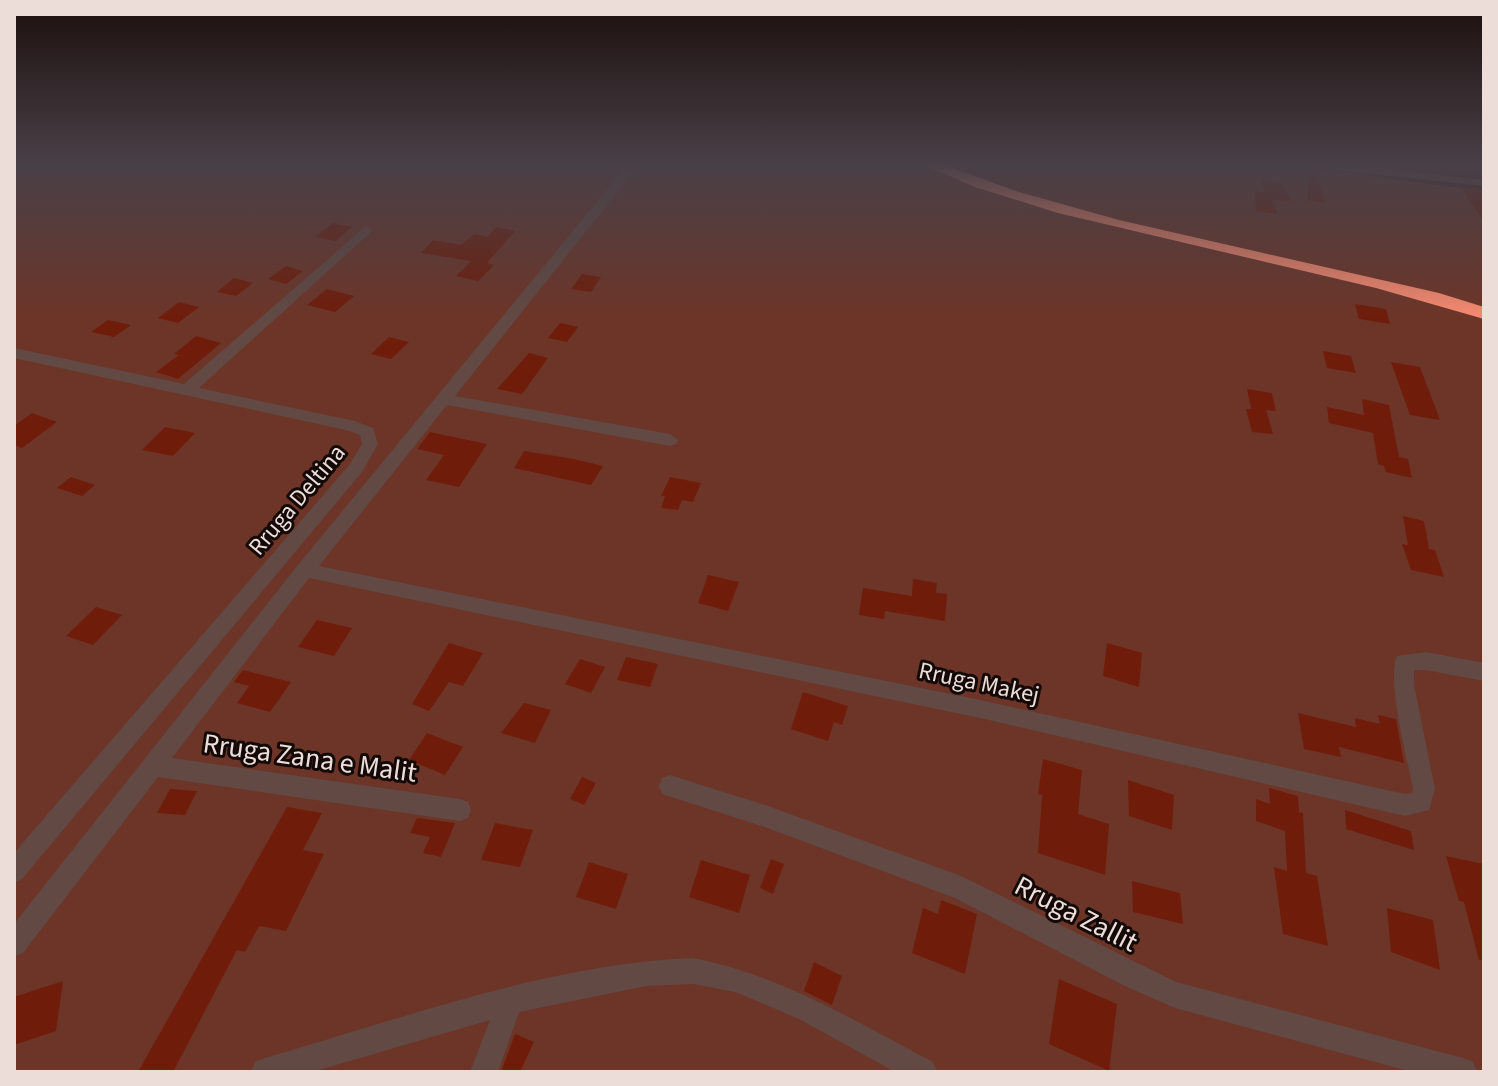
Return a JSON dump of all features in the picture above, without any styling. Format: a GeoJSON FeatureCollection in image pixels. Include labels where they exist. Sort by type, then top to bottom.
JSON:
{"type":"FeatureCollection","features":[{"type":"Feature","properties":{"kind":"highway"},"geometry":{"type":"LineString","coordinates":[[1085,216],[1405,289],[1484,313]]}},
{"type":"Feature","properties":{"kind":"highway"},"geometry":{"type":"LineString","coordinates":[[1121,216],[1387,276],[1484,303]]}},
{"type":"Feature","properties":{"kind":"street","name":"Rruga Zana e Malit"},"geometry":{"type":"LineString","coordinates":[[14,944],[305,570],[592,216]]}},
{"type":"Feature","properties":{"kind":"street"},"geometry":{"type":"LineString","coordinates":[[187,390],[366,230]]}},
{"type":"Feature","properties":{"kind":"street","name":"Rruga Deltina"},"geometry":{"type":"LineString","coordinates":[[14,353],[349,425],[367,432],[370,444],[356,468],[14,871]]}},
{"type":"Feature","properties":{"kind":"street"},"geometry":{"type":"LineString","coordinates":[[443,399],[670,440]]}},
{"type":"Feature","properties":{"kind":"street","name":"Rruga Makej"},"geometry":{"type":"LineString","coordinates":[[305,570],[980,709],[1405,805],[1421,802],[1424,789],[1404,685],[1404,662],[1426,661],[1484,672]]}},
{"type":"Feature","properties":{"kind":"street","name":"Rruga Zana e Malit"},"geometry":{"type":"LineString","coordinates":[[151,765],[460,810]]}},
{"type":"Feature","properties":{"kind":"street","name":"Rruga Zallit"},"geometry":{"type":"LineString","coordinates":[[670,786],[765,816],[961,888],[1175,995],[1463,1072]]}},
{"type":"Feature","properties":{"kind":"street"},"geometry":{"type":"LineString","coordinates":[[265,1072],[510,1001],[646,973],[693,971],[735,979],[771,994],[835,1024],[923,1072]]}},
{"type":"Feature","properties":{"kind":"street"},"geometry":{"type":"LineString","coordinates":[[484,1072],[510,1001]]}},
{"type":"Feature","properties":{"kind":"shaded area"},"geometry":{"type":"Polygon","coordinates":[[[14,216],[1484,216],[1484,1072],[14,1072],[14,216]]]}},
{"type":"Feature","properties":{"kind":"building"},"geometry":{"type":"Polygon","coordinates":[[[333,223],[352,227],[335,241],[315,237],[333,223]]]}},
{"type":"Feature","properties":{"kind":"building"},"geometry":{"type":"Polygon","coordinates":[[[496,227],[515,231],[487,263],[494,265],[478,281],[456,276],[471,261],[421,253],[433,240],[461,245],[474,234],[488,237],[496,227]]]}},
{"type":"Feature","properties":{"kind":"building"},"geometry":{"type":"Polygon","coordinates":[[[286,266],[303,271],[286,284],[268,279],[286,266]]]}},
{"type":"Feature","properties":{"kind":"building"},"geometry":{"type":"Polygon","coordinates":[[[582,274],[601,277],[591,292],[571,289],[582,274]]]}},
{"type":"Feature","properties":{"kind":"building"},"geometry":{"type":"Polygon","coordinates":[[[234,278],[253,283],[236,296],[217,292],[234,278]]]}},
{"type":"Feature","properties":{"kind":"building"},"geometry":{"type":"Polygon","coordinates":[[[327,289],[354,296],[335,312],[307,305],[327,289]]]}},
{"type":"Feature","properties":{"kind":"building"},"geometry":{"type":"Polygon","coordinates":[[[179,302],[199,307],[178,323],[158,318],[179,302]]]}},
{"type":"Feature","properties":{"kind":"building"},"geometry":{"type":"Polygon","coordinates":[[[1355,304],[1386,309],[1390,324],[1359,319],[1355,304]]]}},
{"type":"Feature","properties":{"kind":"building"},"geometry":{"type":"Polygon","coordinates":[[[108,320],[131,325],[114,337],[91,332],[108,320]]]}},
{"type":"Feature","properties":{"kind":"building"},"geometry":{"type":"Polygon","coordinates":[[[560,323],[578,327],[567,342],[548,338],[560,323]]]}},
{"type":"Feature","properties":{"kind":"building"},"geometry":{"type":"Polygon","coordinates":[[[196,336],[221,343],[178,379],[156,372],[179,355],[174,354],[196,336]]]}},
{"type":"Feature","properties":{"kind":"building"},"geometry":{"type":"Polygon","coordinates":[[[389,337],[409,342],[391,359],[371,354],[389,337]]]}},
{"type":"Feature","properties":{"kind":"building"},"geometry":{"type":"Polygon","coordinates":[[[1323,351],[1351,356],[1356,373],[1327,368],[1323,351]]]}},
{"type":"Feature","properties":{"kind":"building"},"geometry":{"type":"Polygon","coordinates":[[[529,353],[548,358],[522,394],[497,389],[529,353]]]}},
{"type":"Feature","properties":{"kind":"building"},"geometry":{"type":"Polygon","coordinates":[[[1391,362],[1420,367],[1440,420],[1410,415],[1391,362]]]}},
{"type":"Feature","properties":{"kind":"building"},"geometry":{"type":"Polygon","coordinates":[[[1247,389],[1272,393],[1276,411],[1266,410],[1273,434],[1252,432],[1246,409],[1251,409],[1247,389]]]}},
{"type":"Feature","properties":{"kind":"building"},"geometry":{"type":"Polygon","coordinates":[[[1362,399],[1389,405],[1399,457],[1408,459],[1412,478],[1386,472],[1384,466],[1378,464],[1373,433],[1329,423],[1327,407],[1364,415],[1362,399]]]}},
{"type":"Feature","properties":{"kind":"building"},"geometry":{"type":"Polygon","coordinates":[[[32,413],[57,422],[22,448],[14,445],[14,426],[32,413]]]}},
{"type":"Feature","properties":{"kind":"building"},"geometry":{"type":"Polygon","coordinates":[[[165,427],[195,433],[173,456],[142,450],[165,427]]]}},
{"type":"Feature","properties":{"kind":"building"},"geometry":{"type":"Polygon","coordinates":[[[430,432],[487,444],[459,487],[426,480],[444,455],[417,449],[430,432]]]}},
{"type":"Feature","properties":{"kind":"building"},"geometry":{"type":"Polygon","coordinates":[[[524,451],[603,466],[591,485],[514,468],[524,451]]]}},
{"type":"Feature","properties":{"kind":"building"},"geometry":{"type":"Polygon","coordinates":[[[71,477],[95,485],[82,496],[57,488],[71,477]]]}},
{"type":"Feature","properties":{"kind":"building"},"geometry":{"type":"Polygon","coordinates":[[[670,477],[701,483],[693,502],[682,500],[678,510],[661,508],[665,496],[661,496],[670,477]]]}},
{"type":"Feature","properties":{"kind":"building"},"geometry":{"type":"Polygon","coordinates":[[[1403,516],[1424,521],[1429,549],[1435,550],[1444,577],[1411,570],[1402,544],[1408,545],[1403,516]]]}},
{"type":"Feature","properties":{"kind":"building"},"geometry":{"type":"Polygon","coordinates":[[[708,575],[739,582],[728,611],[698,603],[708,575]]]}},
{"type":"Feature","properties":{"kind":"building"},"geometry":{"type":"Polygon","coordinates":[[[913,579],[937,583],[936,593],[947,594],[945,621],[885,611],[884,619],[859,615],[863,588],[912,596],[913,579]]]}},
{"type":"Feature","properties":{"kind":"building"},"geometry":{"type":"Polygon","coordinates":[[[96,607],[122,615],[93,645],[66,636],[96,607]]]}},
{"type":"Feature","properties":{"kind":"building"},"geometry":{"type":"Polygon","coordinates":[[[317,620],[352,628],[334,656],[298,647],[317,620]]]}},
{"type":"Feature","properties":{"kind":"building"},"geometry":{"type":"Polygon","coordinates":[[[449,643],[483,653],[463,686],[449,682],[429,711],[412,704],[449,643]]]}},
{"type":"Feature","properties":{"kind":"building"},"geometry":{"type":"Polygon","coordinates":[[[1107,643],[1142,653],[1139,687],[1103,676],[1107,643]]]}},
{"type":"Feature","properties":{"kind":"building"},"geometry":{"type":"Polygon","coordinates":[[[626,657],[658,664],[650,687],[617,680],[626,657]]]}},
{"type":"Feature","properties":{"kind":"building"},"geometry":{"type":"Polygon","coordinates":[[[580,659],[605,667],[591,693],[565,684],[580,659]]]}},
{"type":"Feature","properties":{"kind":"building"},"geometry":{"type":"Polygon","coordinates":[[[243,670],[291,682],[270,712],[237,703],[249,686],[234,682],[243,670]]]}},
{"type":"Feature","properties":{"kind":"building"},"geometry":{"type":"Polygon","coordinates":[[[803,692],[848,706],[842,725],[834,722],[828,741],[791,729],[803,692]]]}},
{"type":"Feature","properties":{"kind":"building"},"geometry":{"type":"Polygon","coordinates":[[[524,703],[551,710],[535,743],[501,733],[524,703]]]}},
{"type":"Feature","properties":{"kind":"building"},"geometry":{"type":"Polygon","coordinates":[[[1298,713],[1356,727],[1355,718],[1380,724],[1378,715],[1396,719],[1404,763],[1339,747],[1341,757],[1304,749],[1298,713]]]}},
{"type":"Feature","properties":{"kind":"building"},"geometry":{"type":"Polygon","coordinates":[[[427,733],[463,747],[445,775],[409,760],[427,733]]]}},
{"type":"Feature","properties":{"kind":"building"},"geometry":{"type":"Polygon","coordinates":[[[1043,759],[1082,770],[1078,814],[1109,824],[1105,875],[1038,853],[1042,795],[1038,794],[1043,759]]]}},
{"type":"Feature","properties":{"kind":"building"},"geometry":{"type":"Polygon","coordinates":[[[582,777],[596,783],[584,805],[570,799],[582,777]]]}},
{"type":"Feature","properties":{"kind":"building"},"geometry":{"type":"Polygon","coordinates":[[[1128,780],[1174,795],[1172,830],[1129,816],[1128,780]]]}},
{"type":"Feature","properties":{"kind":"building"},"geometry":{"type":"Polygon","coordinates":[[[1269,788],[1298,796],[1299,812],[1303,813],[1306,873],[1317,876],[1328,946],[1283,934],[1274,867],[1287,871],[1285,831],[1256,821],[1256,799],[1270,804],[1269,788]]]}},
{"type":"Feature","properties":{"kind":"building"},"geometry":{"type":"Polygon","coordinates":[[[170,789],[197,791],[185,815],[157,813],[170,789]]]}},
{"type":"Feature","properties":{"kind":"building"},"geometry":{"type":"Polygon","coordinates":[[[287,807],[322,813],[303,850],[324,854],[286,931],[259,926],[245,952],[237,950],[173,1072],[138,1072],[287,807]]]}},
{"type":"Feature","properties":{"kind":"building"},"geometry":{"type":"Polygon","coordinates":[[[1345,810],[1411,831],[1414,850],[1346,829],[1345,810]]]}},
{"type":"Feature","properties":{"kind":"building"},"geometry":{"type":"Polygon","coordinates":[[[417,818],[455,823],[441,857],[423,853],[430,837],[410,833],[417,818]]]}},
{"type":"Feature","properties":{"kind":"building"},"geometry":{"type":"Polygon","coordinates":[[[495,823],[533,830],[520,867],[481,860],[495,823]]]}},
{"type":"Feature","properties":{"kind":"building"},"geometry":{"type":"Polygon","coordinates":[[[1446,856],[1484,864],[1484,960],[1479,960],[1464,902],[1459,901],[1446,856]]]}},
{"type":"Feature","properties":{"kind":"building"},"geometry":{"type":"Polygon","coordinates":[[[771,859],[784,864],[773,894],[760,888],[771,859]]]}},
{"type":"Feature","properties":{"kind":"building"},"geometry":{"type":"Polygon","coordinates":[[[701,860],[750,875],[739,913],[689,897],[701,860]]]}},
{"type":"Feature","properties":{"kind":"building"},"geometry":{"type":"Polygon","coordinates":[[[589,862],[628,874],[616,909],[576,897],[589,862]]]}},
{"type":"Feature","properties":{"kind":"building"},"geometry":{"type":"Polygon","coordinates":[[[1132,881],[1180,893],[1183,924],[1133,912],[1132,881]]]}},
{"type":"Feature","properties":{"kind":"building"},"geometry":{"type":"Polygon","coordinates":[[[941,900],[977,914],[965,974],[912,953],[923,908],[938,914],[941,900]]]}},
{"type":"Feature","properties":{"kind":"building"},"geometry":{"type":"Polygon","coordinates":[[[1387,908],[1433,920],[1440,970],[1391,952],[1387,908]]]}},
{"type":"Feature","properties":{"kind":"building"},"geometry":{"type":"Polygon","coordinates":[[[814,962],[842,976],[832,1005],[804,991],[814,962]]]}},
{"type":"Feature","properties":{"kind":"building"},"geometry":{"type":"Polygon","coordinates":[[[1059,979],[1117,1004],[1109,1071],[1049,1044],[1059,979]]]}},
{"type":"Feature","properties":{"kind":"building"},"geometry":{"type":"Polygon","coordinates":[[[63,981],[56,1031],[14,1045],[14,997],[63,981]]]}},
{"type":"Feature","properties":{"kind":"building"},"geometry":{"type":"Polygon","coordinates":[[[515,1034],[534,1042],[520,1072],[501,1072],[515,1034]]]}}]}
